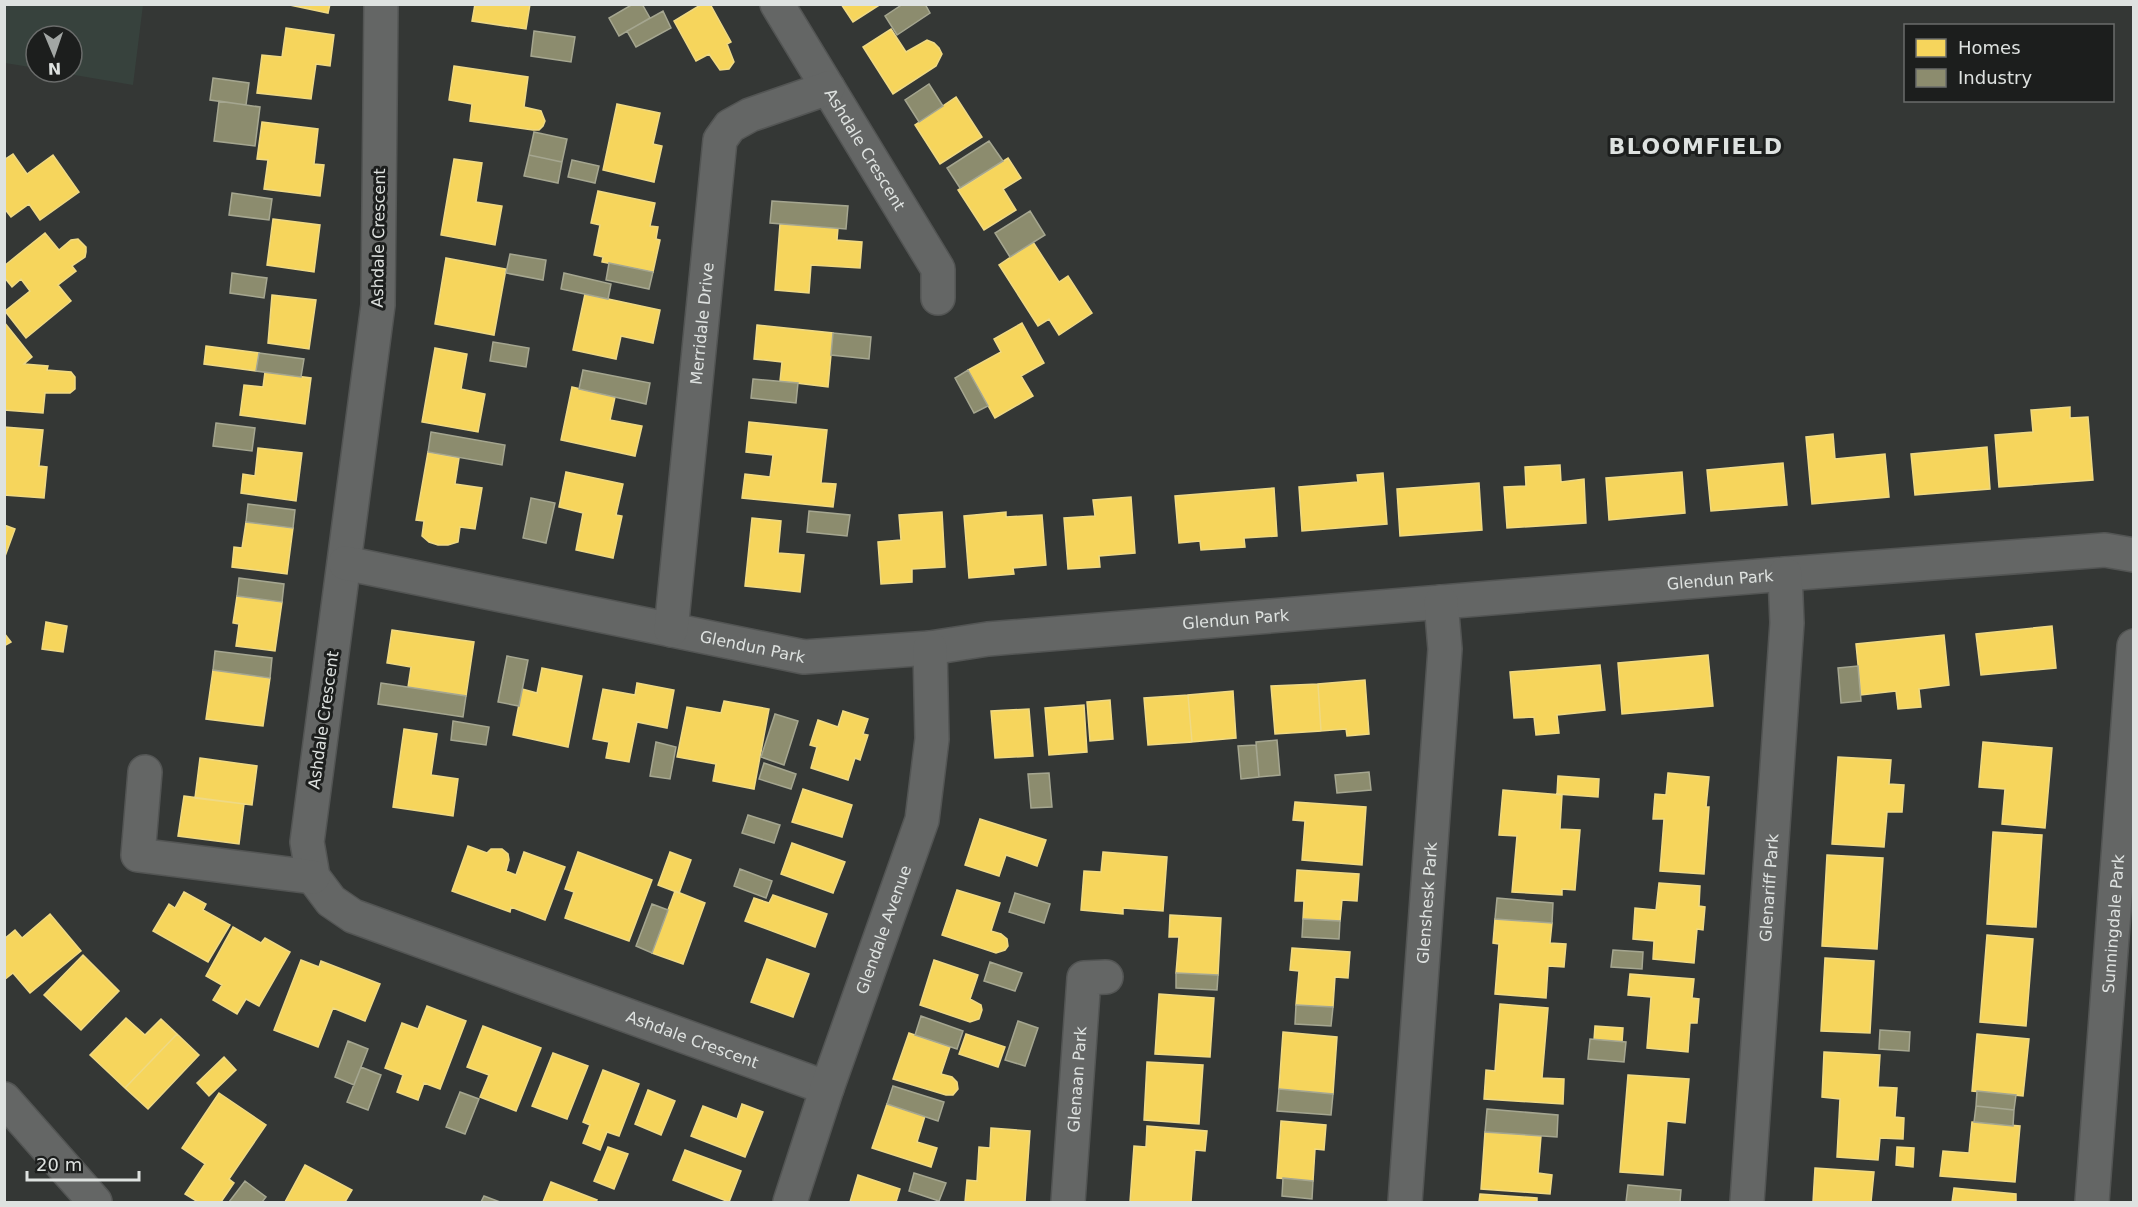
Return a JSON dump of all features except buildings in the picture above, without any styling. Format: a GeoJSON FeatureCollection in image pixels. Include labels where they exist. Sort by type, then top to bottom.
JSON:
{"type":"FeatureCollection","features":[{"type":"Feature","properties":{"kind":"street","name":"Ashdale Crescent"},"geometry":{"type":"LineString","coordinates":[[381,4],[378,305],[307,842],[313,877],[331,901],[354,916],[827,1088]]}},
{"type":"Feature","properties":{"kind":"street","name":"Ashdale Crescent"},"geometry":{"type":"LineString","coordinates":[[777,4],[938,269],[938,298]]}},
{"type":"Feature","properties":{"kind":"street","name":"Merridale Drive"},"geometry":{"type":"LineString","coordinates":[[671,630],[720,140],[730,126],[750,115],[828,88]]}},
{"type":"Feature","properties":{"kind":"street","name":"Glendun Park"},"geometry":{"type":"LineString","coordinates":[[345,563],[804,657],[930,648],[988,639],[1785,574],[2105,550],[2133,555]]}},
{"type":"Feature","properties":{"kind":"street","name":"Glenariff Park"},"geometry":{"type":"LineString","coordinates":[[1747,1203],[1787,623],[1785,574]]}},
{"type":"Feature","properties":{"kind":"street","name":"Glenshesk Park"},"geometry":{"type":"LineString","coordinates":[[1405,1203],[1445,649],[1441,602]]}},
{"type":"Feature","properties":{"kind":"street","name":"Sunningdale Park"},"geometry":{"type":"LineString","coordinates":[[2092,1203],[2133,646]]}},
{"type":"Feature","properties":{"kind":"street","name":"Glendale Avenue"},"geometry":{"type":"LineString","coordinates":[[790,1203],[827,1088],[922,820],[932,740],[930,648]]}},
{"type":"Feature","properties":{"kind":"street"},"geometry":{"type":"LineString","coordinates":[[145,772],[138,855],[313,877]]}},
{"type":"Feature","properties":{"kind":"street","name":"Glenaan Park"},"geometry":{"type":"LineString","coordinates":[[1068,1203],[1084,978],[1106,978]]}},
{"type":"Feature","properties":{"kind":"street"},"geometry":{"type":"LineString","coordinates":[[4,1099],[95,1203]]}},
{"type":"Feature","properties":{"kind":"shaded area"},"geometry":{"type":"Polygon","coordinates":[[[4,5],[143,5],[133,85],[84,77],[84,24],[24,24],[24,66],[5,63],[4,5]]]}},
{"type":"Feature","properties":{"kind":"district","name":"BLOOMFIELD"},"geometry":{"type":"Point","coordinates":[1696,146]}}]}
